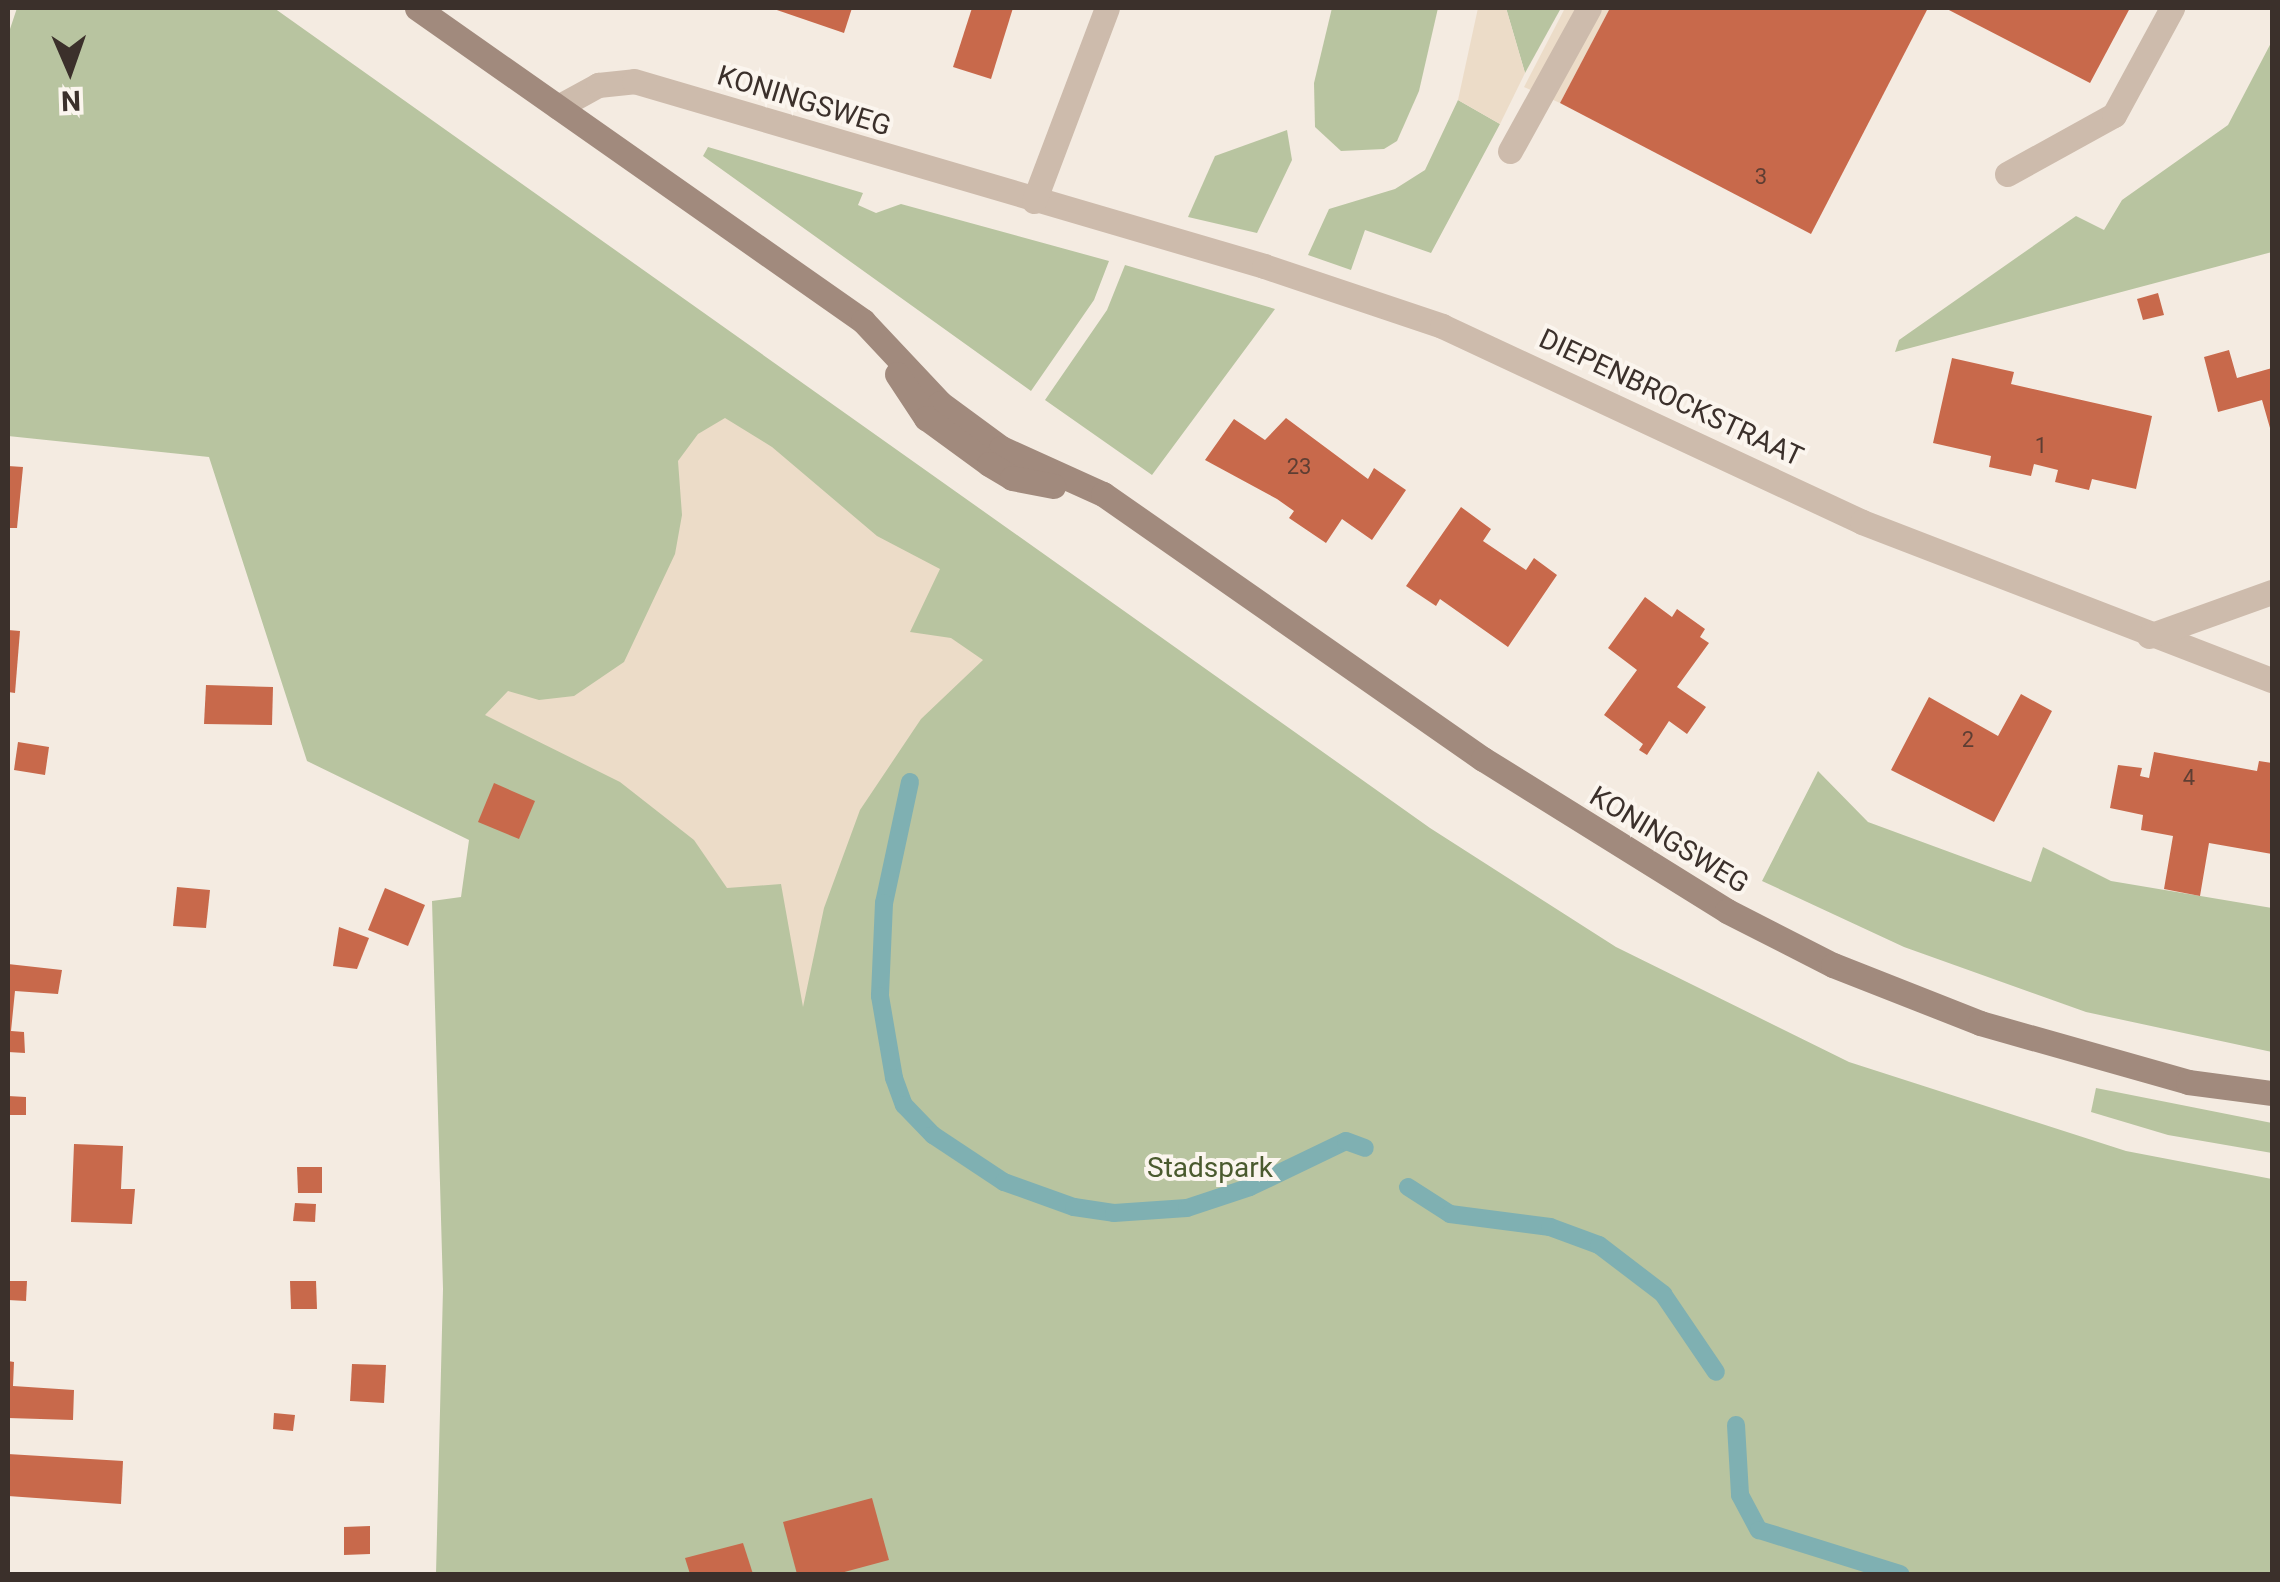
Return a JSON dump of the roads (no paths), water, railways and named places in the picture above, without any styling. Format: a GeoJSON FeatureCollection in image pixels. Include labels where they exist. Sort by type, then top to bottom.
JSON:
{"type":"FeatureCollection","features":[{"type":"Feature","properties":{"kind":"main road","name":"KONINGSWEG"},"geometry":{"type":"LineString","coordinates":[[417,8],[863,321],[940,403],[995,444],[1102,494],[1602,837],[1833,965],[1980,1023],[2188,1082],[2272,1093]]}},
{"type":"Feature","properties":{"kind":"street"},"geometry":{"type":"LineString","coordinates":[[1034,201],[1108,8]]}},
{"type":"Feature","properties":{"kind":"street"},"geometry":{"type":"LineString","coordinates":[[1510,152],[1589,8]]}},
{"type":"Feature","properties":{"kind":"street"},"geometry":{"type":"LineString","coordinates":[[2007,174],[2114,115],[2172,8]]}},
{"type":"Feature","properties":{"kind":"street","name":"KONINGSWEG"},"geometry":{"type":"LineString","coordinates":[[558,107],[598,85],[634,81],[1034,201]]}},
{"type":"Feature","properties":{"kind":"street","name":"DIEPENBROCKSTRAAT"},"geometry":{"type":"LineString","coordinates":[[1034,201],[1264,266],[1442,326],[1862,522],[2149,636],[2272,680]]}},
{"type":"Feature","properties":{"kind":"street"},"geometry":{"type":"LineString","coordinates":[[2149,636],[2272,592]]}},
{"type":"Feature","properties":{"kind":"waterway"},"geometry":{"type":"LineString","coordinates":[[910,782],[884,903],[880,996],[894,1078],[904,1105],[933,1135],[1004,1182],[1074,1207],[1114,1213],[1187,1208],[1250,1187],[1346,1141],[1365,1148]]}},
{"type":"Feature","properties":{"kind":"waterway"},"geometry":{"type":"LineString","coordinates":[[1408,1187],[1450,1214],[1550,1227],[1599,1245],[1663,1294],[1716,1372]]}},
{"type":"Feature","properties":{"kind":"waterway"},"geometry":{"type":"LineString","coordinates":[[1736,1425],[1740,1495],[1759,1530],[1900,1574]]}},
{"type":"Feature","properties":{"kind":"park label","name":"Stadspark"},"geometry":{"type":"Point","coordinates":[1210,1168]}}]}
